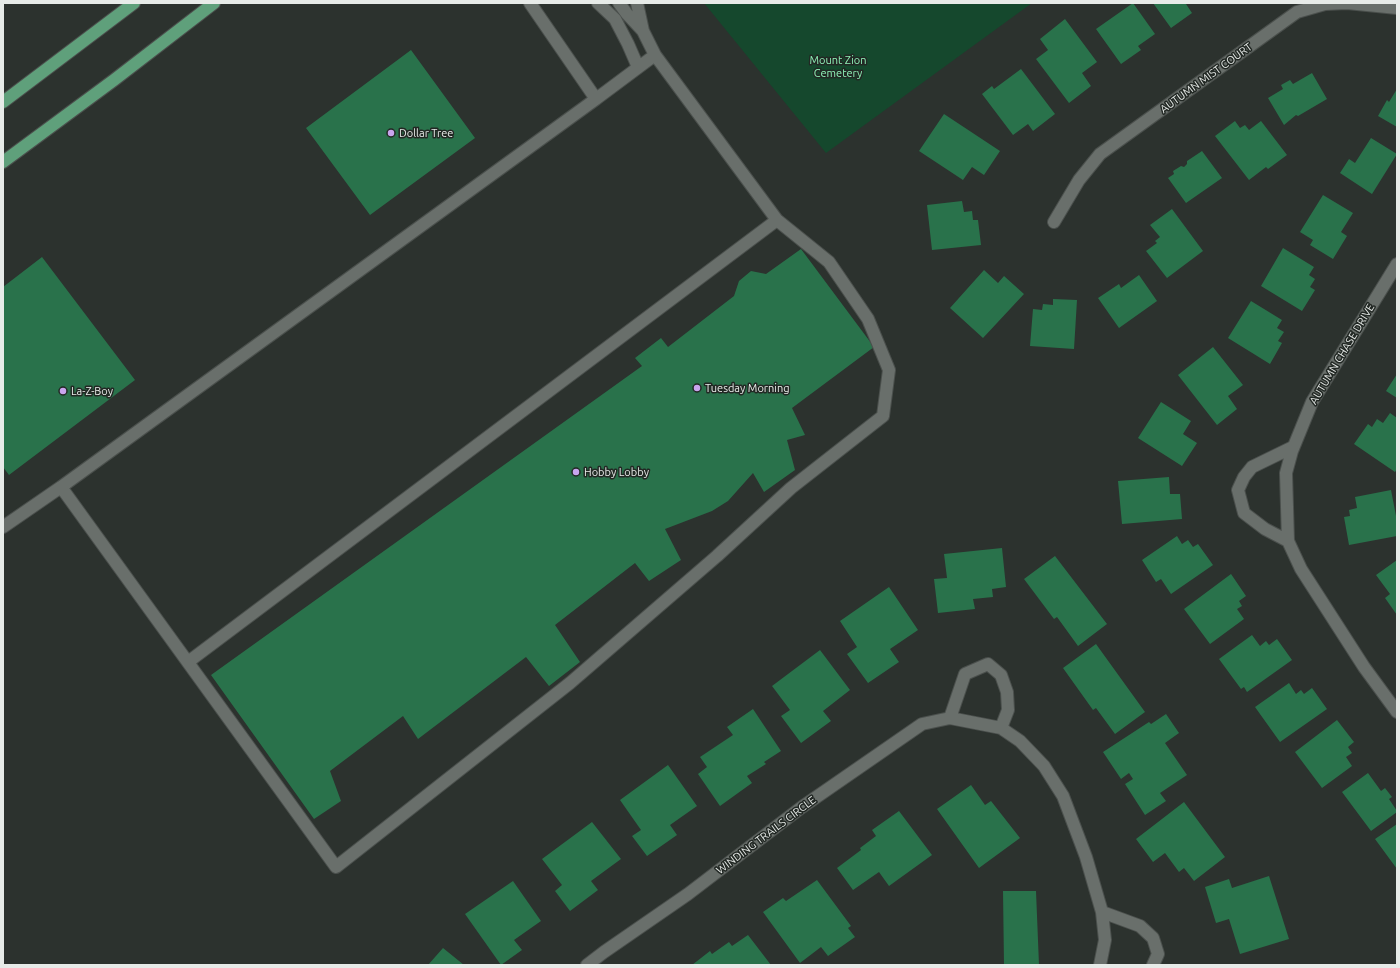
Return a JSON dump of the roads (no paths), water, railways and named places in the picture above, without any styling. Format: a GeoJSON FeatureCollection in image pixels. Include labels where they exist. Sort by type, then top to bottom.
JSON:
{"type":"FeatureCollection","features":[{"type":"Feature","properties":{"kind":"main road"},"geometry":{"type":"LineString","coordinates":[[3,102],[134,3]]}},
{"type":"Feature","properties":{"kind":"main road"},"geometry":{"type":"LineString","coordinates":[[3,162],[108,85],[214,3]]}},
{"type":"Feature","properties":{"kind":"street"},"geometry":{"type":"LineString","coordinates":[[530,3],[596,99]]}},
{"type":"Feature","properties":{"kind":"street"},"geometry":{"type":"LineString","coordinates":[[598,3],[615,19],[638,67]]}},
{"type":"Feature","properties":{"kind":"street"},"geometry":{"type":"LineString","coordinates":[[619,3],[643,31]]}},
{"type":"Feature","properties":{"kind":"street"},"geometry":{"type":"LineString","coordinates":[[61,488],[336,866],[570,682],[717,556],[791,488],[883,416],[889,370],[868,319],[829,262],[778,220],[655,55],[643,31],[637,3]]}},
{"type":"Feature","properties":{"kind":"street","name":"AUTUMN MIST COURT"},"geometry":{"type":"LineString","coordinates":[[1054,222],[1079,180],[1100,154],[1298,12],[1325,4],[1347,3],[1397,8]]}},
{"type":"Feature","properties":{"kind":"street"},"geometry":{"type":"LineString","coordinates":[[3,527],[61,488],[655,55]]}},
{"type":"Feature","properties":{"kind":"street"},"geometry":{"type":"LineString","coordinates":[[188,662],[778,220]]}},
{"type":"Feature","properties":{"kind":"street","name":"AUTUMN CHASE DRIVE"},"geometry":{"type":"LineString","coordinates":[[1397,264],[1312,402],[1293,446],[1286,473],[1288,541],[1301,569],[1364,667],[1397,712]]}},
{"type":"Feature","properties":{"kind":"street"},"geometry":{"type":"LineString","coordinates":[[1288,541],[1264,529],[1244,513],[1238,490],[1244,477],[1252,467],[1293,446]]}},
{"type":"Feature","properties":{"kind":"street"},"geometry":{"type":"LineString","coordinates":[[950,718],[964,674],[988,664],[1001,675],[1007,692],[1008,710],[1001,728]]}},
{"type":"Feature","properties":{"kind":"street","name":"WINDING TRAILS CIRCLE"},"geometry":{"type":"LineString","coordinates":[[588,965],[604,952],[688,894],[802,807],[922,724],[950,718],[1001,728],[1020,741],[1039,761],[1063,796],[1086,858],[1102,912],[1105,940],[1100,965]]}},
{"type":"Feature","properties":{"kind":"street"},"geometry":{"type":"LineString","coordinates":[[1102,912],[1140,926],[1153,938],[1158,954],[1153,965]]}},
{"type":"Feature","properties":{"kind":"place","name":"Dollar Tree"},"geometry":{"type":"Point","coordinates":[391,133]}},
{"type":"Feature","properties":{"kind":"place","name":"Tuesday Morning"},"geometry":{"type":"Point","coordinates":[697,388]}},
{"type":"Feature","properties":{"kind":"place","name":"La-Z-Boy"},"geometry":{"type":"Point","coordinates":[63,391]}},
{"type":"Feature","properties":{"kind":"place","name":"Hobby Lobby"},"geometry":{"type":"Point","coordinates":[576,472]}},
{"type":"Feature","properties":{"kind":"park label","name":"Mount Zion Cemetery"},"geometry":{"type":"Point","coordinates":[838,66]}}]}
